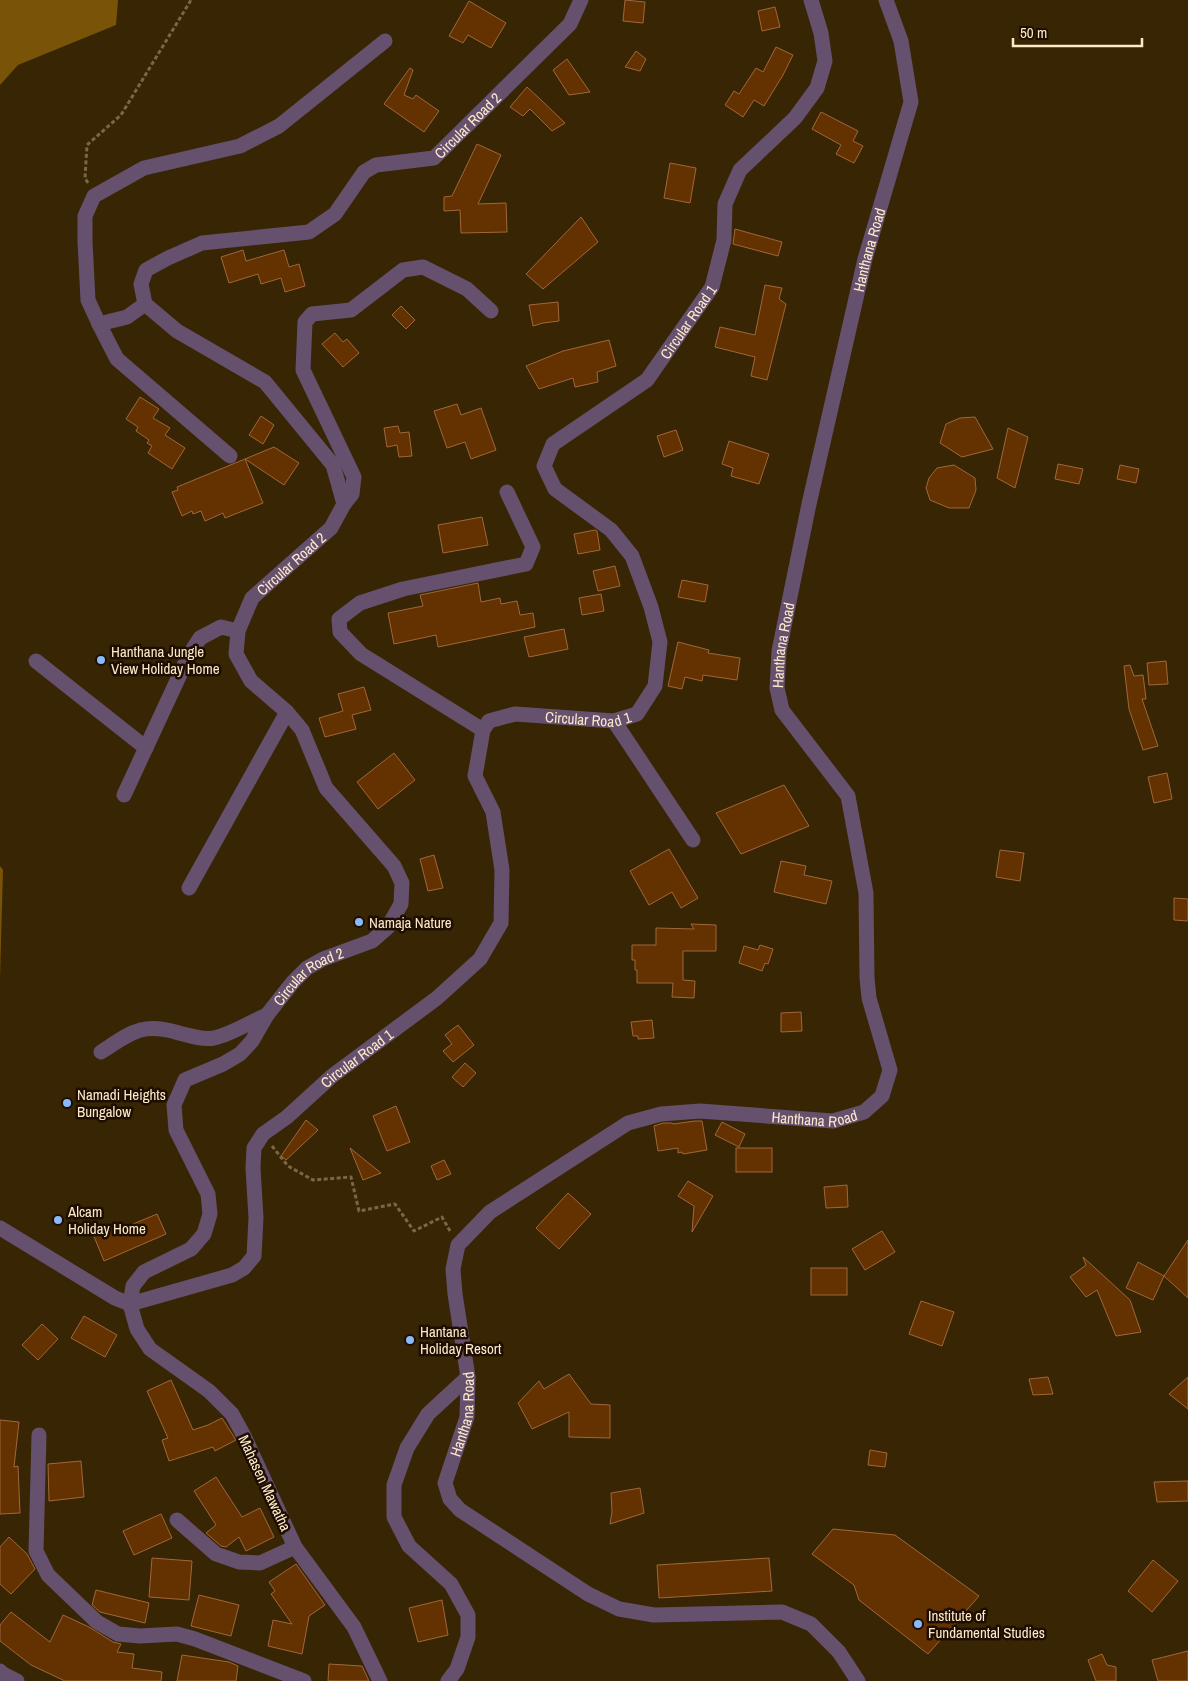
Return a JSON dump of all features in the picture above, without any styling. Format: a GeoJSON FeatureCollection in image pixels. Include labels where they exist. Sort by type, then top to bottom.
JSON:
{"type":"FeatureCollection","features":[{"type":"Feature","properties":{"kind":"street","name":"Circular Road 2"},"geometry":{"type":"LineString","coordinates":[[145,304],[140,284],[146,270],[168,258],[202,243],[309,232],[335,214],[364,172],[376,164],[434,158],[570,24],[581,0]]}},
{"type":"Feature","properties":{"kind":"street","name":"Circular Road 1"},"geometry":{"type":"LineString","coordinates":[[263,1134],[287,1117],[332,1076],[437,998],[480,959],[501,923],[502,870],[493,812],[475,776],[483,730],[489,721],[515,714],[614,721],[637,714],[655,686],[660,642],[651,607],[632,556],[612,530],[555,489],[544,466],[553,444],[647,380],[712,287],[724,240],[725,204],[740,170],[795,118],[817,88],[825,61],[821,33],[811,0]]}},
{"type":"Feature","properties":{"kind":"street","name":"Hanthana Road"},"geometry":{"type":"LineString","coordinates":[[858,1681],[839,1652],[811,1624],[782,1612],[654,1615],[619,1609],[588,1594],[460,1510],[450,1499],[445,1483],[467,1416],[468,1378],[453,1269],[458,1245],[490,1212],[628,1123],[660,1114],[700,1111],[833,1121],[864,1112],[882,1096],[890,1070],[869,998],[866,893],[848,796],[782,710],[777,688],[778,651],[811,494],[866,259],[911,102],[902,41],[886,0]]}},
{"type":"Feature","properties":{"kind":"street"},"geometry":{"type":"LineString","coordinates":[[230,456],[117,359],[88,300],[85,216],[94,196],[144,168],[240,146],[280,126],[385,41]]}},
{"type":"Feature","properties":{"kind":"street","name":"Circular Road 2"},"geometry":{"type":"LineString","coordinates":[[130,1304],[133,1286],[144,1272],[191,1249],[204,1234],[210,1214],[208,1194],[176,1130],[174,1105],[185,1080],[240,1054],[252,1041],[267,1015],[293,982],[307,968],[323,959],[372,941],[388,927],[401,904],[402,884],[394,866],[326,788],[302,730],[287,712],[251,681],[236,654],[238,631],[252,598],[331,528],[344,504],[352,494],[354,477],[303,370],[305,322],[312,314],[351,310],[403,270],[423,267],[466,289],[491,311]]}},
{"type":"Feature","properties":{"kind":"street"},"geometry":{"type":"LineString","coordinates":[[100,324],[127,317],[145,304],[177,331],[265,382],[333,465],[344,504]]}},
{"type":"Feature","properties":{"kind":"street"},"geometry":{"type":"LineString","coordinates":[[483,730],[361,654],[340,632],[339,619],[360,603],[403,589],[526,564],[533,547],[507,492]]}},
{"type":"Feature","properties":{"kind":"street"},"geometry":{"type":"LineString","coordinates":[[124,795],[189,655],[200,638],[221,627],[238,631]]}},
{"type":"Feature","properties":{"kind":"street"},"geometry":{"type":"LineString","coordinates":[[36,661],[146,748]]}},
{"type":"Feature","properties":{"kind":"street"},"geometry":{"type":"LineString","coordinates":[[189,888],[287,712]]}},
{"type":"Feature","properties":{"kind":"street"},"geometry":{"type":"LineString","coordinates":[[614,721],[693,840]]}},
{"type":"Feature","properties":{"kind":"street"},"geometry":{"type":"LineString","coordinates":[[101,1052],[132,1032],[149,1028],[164,1029],[198,1038],[214,1038],[267,1015]]}},
{"type":"Feature","properties":{"kind":"street"},"geometry":{"type":"LineString","coordinates":[[0,1228],[107,1293],[130,1304],[232,1275],[244,1268],[254,1256],[256,1218],[253,1168],[254,1148],[263,1134]]}},
{"type":"Feature","properties":{"kind":"street","name":"Mahasen Mawatha"},"geometry":{"type":"LineString","coordinates":[[130,1304],[137,1329],[150,1349],[209,1392],[232,1414],[295,1547],[354,1627],[380,1681]]}},
{"type":"Feature","properties":{"kind":"street"},"geometry":{"type":"LineString","coordinates":[[448,1681],[457,1669],[468,1637],[468,1615],[451,1584],[409,1546],[394,1517],[394,1485],[407,1448],[428,1414],[468,1378]]}},
{"type":"Feature","properties":{"kind":"street"},"geometry":{"type":"LineString","coordinates":[[39,1435],[36,1551],[48,1575],[76,1603],[97,1622],[118,1634],[140,1636],[177,1634],[195,1639],[304,1681]]}},
{"type":"Feature","properties":{"kind":"street"},"geometry":{"type":"LineString","coordinates":[[177,1520],[216,1554],[239,1562],[260,1563],[295,1547]]}},
{"type":"Feature","properties":{"kind":"street"},"geometry":{"type":"LineString","coordinates":[[0,1671],[17,1681]]}},
{"type":"Feature","properties":{"kind":"path"},"geometry":{"type":"LineString","coordinates":[[94,196],[85,178],[87,145],[122,116],[191,0]]}},
{"type":"Feature","properties":{"kind":"path"},"geometry":{"type":"LineString","coordinates":[[263,1134],[288,1166],[313,1180],[351,1178],[359,1211],[395,1204],[414,1232],[442,1217],[458,1245]]}},
{"type":"Feature","properties":{"kind":"shaded area"},"geometry":{"type":"Polygon","coordinates":[[[0,0],[118,0],[116,25],[18,65],[0,85],[0,0]]]}},
{"type":"Feature","properties":{"kind":"shaded area"},"geometry":{"type":"Polygon","coordinates":[[[0,866],[3,870],[0,978],[0,866]]]}},
{"type":"Feature","properties":{"kind":"building"},"geometry":{"type":"Polygon","coordinates":[[[625,0],[645,2],[643,23],[623,21],[625,0]]]}},
{"type":"Feature","properties":{"kind":"building"},"geometry":{"type":"Polygon","coordinates":[[[469,1],[506,23],[491,48],[468,35],[463,43],[449,36],[469,1]]]}},
{"type":"Feature","properties":{"kind":"building"},"geometry":{"type":"Polygon","coordinates":[[[775,7],[780,27],[762,31],[758,11],[775,7]]]}},
{"type":"Feature","properties":{"kind":"building"},"geometry":{"type":"Polygon","coordinates":[[[776,47],[793,55],[764,106],[754,100],[743,117],[725,105],[734,91],[739,94],[756,68],[763,72],[776,47]]]}},
{"type":"Feature","properties":{"kind":"building"},"geometry":{"type":"Polygon","coordinates":[[[636,51],[646,59],[640,71],[625,67],[636,51]]]}},
{"type":"Feature","properties":{"kind":"building"},"geometry":{"type":"Polygon","coordinates":[[[567,59],[590,92],[569,95],[553,70],[567,59]]]}},
{"type":"Feature","properties":{"kind":"building"},"geometry":{"type":"Polygon","coordinates":[[[410,68],[413,70],[404,95],[413,99],[416,95],[439,111],[424,132],[384,104],[410,68]]]}},
{"type":"Feature","properties":{"kind":"building"},"geometry":{"type":"Polygon","coordinates":[[[527,87],[565,123],[552,131],[530,109],[523,116],[510,107],[527,87]]]}},
{"type":"Feature","properties":{"kind":"building"},"geometry":{"type":"Polygon","coordinates":[[[821,112],[858,131],[853,141],[863,146],[854,163],[836,154],[841,145],[812,129],[821,112]]]}},
{"type":"Feature","properties":{"kind":"building"},"geometry":{"type":"Polygon","coordinates":[[[477,144],[501,155],[478,204],[506,203],[507,232],[461,233],[460,210],[444,211],[444,197],[452,196],[477,144]]]}},
{"type":"Feature","properties":{"kind":"building"},"geometry":{"type":"Polygon","coordinates":[[[670,163],[696,168],[690,203],[664,198],[670,163]]]}},
{"type":"Feature","properties":{"kind":"building"},"geometry":{"type":"Polygon","coordinates":[[[581,217],[598,242],[543,289],[526,274],[581,217]]]}},
{"type":"Feature","properties":{"kind":"building"},"geometry":{"type":"Polygon","coordinates":[[[735,229],[782,242],[778,256],[733,244],[735,229]]]}},
{"type":"Feature","properties":{"kind":"building"},"geometry":{"type":"Polygon","coordinates":[[[243,250],[246,261],[284,250],[289,267],[299,264],[305,286],[285,292],[281,278],[261,284],[258,274],[229,283],[221,257],[243,250]]]}},
{"type":"Feature","properties":{"kind":"building"},"geometry":{"type":"Polygon","coordinates":[[[765,285],[782,288],[779,299],[786,304],[767,380],[751,376],[755,357],[715,347],[720,327],[755,335],[765,285]]]}},
{"type":"Feature","properties":{"kind":"building"},"geometry":{"type":"Polygon","coordinates":[[[558,302],[559,321],[533,326],[529,305],[558,302]]]}},
{"type":"Feature","properties":{"kind":"building"},"geometry":{"type":"Polygon","coordinates":[[[401,306],[415,320],[406,329],[392,315],[401,306]]]}},
{"type":"Feature","properties":{"kind":"building"},"geometry":{"type":"Polygon","coordinates":[[[335,333],[343,342],[347,339],[359,353],[343,367],[322,344],[335,333]]]}},
{"type":"Feature","properties":{"kind":"building"},"geometry":{"type":"Polygon","coordinates":[[[609,340],[616,366],[597,372],[598,382],[575,387],[573,378],[539,389],[526,366],[563,351],[609,340]]]}},
{"type":"Feature","properties":{"kind":"building"},"geometry":{"type":"Polygon","coordinates":[[[140,397],[159,409],[153,418],[170,428],[165,435],[185,448],[172,469],[148,453],[152,446],[147,443],[149,440],[136,431],[138,427],[126,419],[140,397]]]}},
{"type":"Feature","properties":{"kind":"building"},"geometry":{"type":"Polygon","coordinates":[[[457,404],[461,415],[481,408],[496,450],[471,459],[465,442],[447,448],[434,411],[457,404]]]}},
{"type":"Feature","properties":{"kind":"building"},"geometry":{"type":"Polygon","coordinates":[[[261,416],[274,425],[263,444],[249,435],[261,416]]]}},
{"type":"Feature","properties":{"kind":"building"},"geometry":{"type":"Polygon","coordinates":[[[975,417],[993,449],[962,457],[940,443],[946,424],[960,418],[975,417]]]}},
{"type":"Feature","properties":{"kind":"building"},"geometry":{"type":"Polygon","coordinates":[[[398,426],[400,433],[409,432],[412,456],[399,457],[397,445],[387,447],[384,428],[398,426]]]}},
{"type":"Feature","properties":{"kind":"building"},"geometry":{"type":"Polygon","coordinates":[[[1008,428],[1028,437],[1015,488],[997,478],[1008,428]]]}},
{"type":"Feature","properties":{"kind":"building"},"geometry":{"type":"Polygon","coordinates":[[[676,430],[683,450],[664,457],[657,436],[676,430]]]}},
{"type":"Feature","properties":{"kind":"building"},"geometry":{"type":"Polygon","coordinates":[[[729,441],[769,454],[759,484],[731,476],[733,468],[722,464],[729,441]]]}},
{"type":"Feature","properties":{"kind":"building"},"geometry":{"type":"Polygon","coordinates":[[[274,447],[299,463],[284,485],[245,459],[274,447]]]}},
{"type":"Feature","properties":{"kind":"building"},"geometry":{"type":"Polygon","coordinates":[[[245,459],[263,503],[225,518],[223,513],[205,521],[201,511],[193,514],[192,511],[182,516],[172,492],[178,490],[177,487],[245,459]]]}},
{"type":"Feature","properties":{"kind":"building"},"geometry":{"type":"Polygon","coordinates":[[[1058,464],[1083,469],[1079,484],[1055,479],[1058,464]]]}},
{"type":"Feature","properties":{"kind":"building"},"geometry":{"type":"Polygon","coordinates":[[[954,465],[975,478],[976,490],[969,508],[949,508],[930,500],[926,488],[929,478],[937,468],[954,465]]]}},
{"type":"Feature","properties":{"kind":"building"},"geometry":{"type":"Polygon","coordinates":[[[1120,465],[1139,469],[1136,483],[1117,479],[1120,465]]]}},
{"type":"Feature","properties":{"kind":"building"},"geometry":{"type":"Polygon","coordinates":[[[482,517],[488,545],[443,553],[438,525],[482,517]]]}},
{"type":"Feature","properties":{"kind":"building"},"geometry":{"type":"Polygon","coordinates":[[[597,531],[600,550],[578,554],[574,534],[597,531]]]}},
{"type":"Feature","properties":{"kind":"building"},"geometry":{"type":"Polygon","coordinates":[[[615,566],[620,586],[598,591],[593,571],[615,566]]]}},
{"type":"Feature","properties":{"kind":"building"},"geometry":{"type":"Polygon","coordinates":[[[682,580],[708,585],[705,602],[678,597],[682,580]]]}},
{"type":"Feature","properties":{"kind":"building"},"geometry":{"type":"Polygon","coordinates":[[[478,583],[481,602],[500,598],[501,604],[517,601],[520,615],[533,613],[535,627],[438,647],[436,635],[394,644],[388,613],[423,606],[420,595],[478,583]]]}},
{"type":"Feature","properties":{"kind":"building"},"geometry":{"type":"Polygon","coordinates":[[[601,594],[604,611],[582,615],[579,598],[601,594]]]}},
{"type":"Feature","properties":{"kind":"building"},"geometry":{"type":"Polygon","coordinates":[[[564,629],[568,649],[529,657],[524,637],[564,629]]]}},
{"type":"Feature","properties":{"kind":"building"},"geometry":{"type":"Polygon","coordinates":[[[678,642],[709,650],[708,653],[740,658],[737,680],[703,675],[702,681],[685,677],[682,689],[668,686],[678,642]]]}},
{"type":"Feature","properties":{"kind":"building"},"geometry":{"type":"Polygon","coordinates":[[[1166,661],[1168,684],[1149,685],[1147,663],[1166,661]]]}},
{"type":"Feature","properties":{"kind":"building"},"geometry":{"type":"Polygon","coordinates":[[[1130,665],[1134,676],[1143,675],[1146,699],[1142,699],[1158,746],[1143,750],[1129,709],[1124,666],[1130,665]]]}},
{"type":"Feature","properties":{"kind":"building"},"geometry":{"type":"Polygon","coordinates":[[[364,687],[371,710],[352,715],[356,729],[325,737],[319,718],[343,711],[338,694],[364,687]]]}},
{"type":"Feature","properties":{"kind":"building"},"geometry":{"type":"Polygon","coordinates":[[[394,753],[415,780],[378,809],[357,782],[394,753]]]}},
{"type":"Feature","properties":{"kind":"building"},"geometry":{"type":"Polygon","coordinates":[[[1167,773],[1172,799],[1154,803],[1148,777],[1167,773]]]}},
{"type":"Feature","properties":{"kind":"building"},"geometry":{"type":"Polygon","coordinates":[[[784,785],[809,826],[741,854],[716,813],[784,785]]]}},
{"type":"Feature","properties":{"kind":"building"},"geometry":{"type":"Polygon","coordinates":[[[669,849],[698,898],[681,908],[672,892],[649,905],[630,871],[669,849]]]}},
{"type":"Feature","properties":{"kind":"building"},"geometry":{"type":"Polygon","coordinates":[[[1000,850],[1024,853],[1020,881],[996,877],[1000,850]]]}},
{"type":"Feature","properties":{"kind":"building"},"geometry":{"type":"Polygon","coordinates":[[[434,855],[443,888],[428,891],[420,859],[434,855]]]}},
{"type":"Feature","properties":{"kind":"building"},"geometry":{"type":"Polygon","coordinates":[[[781,861],[806,866],[804,875],[832,881],[826,904],[774,892],[781,861]]]}},
{"type":"Feature","properties":{"kind":"building"},"geometry":{"type":"Polygon","coordinates":[[[1174,898],[1188,899],[1188,921],[1174,920],[1174,898]]]}},
{"type":"Feature","properties":{"kind":"building"},"geometry":{"type":"Polygon","coordinates":[[[691,924],[716,925],[716,951],[683,951],[683,980],[695,981],[694,998],[672,997],[673,983],[637,983],[635,960],[632,960],[632,945],[656,945],[656,928],[694,929],[691,924]]]}},
{"type":"Feature","properties":{"kind":"building"},"geometry":{"type":"Polygon","coordinates":[[[760,945],[773,949],[768,964],[765,963],[762,971],[739,963],[744,946],[758,950],[760,945]]]}},
{"type":"Feature","properties":{"kind":"building"},"geometry":{"type":"Polygon","coordinates":[[[801,1012],[802,1031],[781,1032],[781,1013],[801,1012]]]}},
{"type":"Feature","properties":{"kind":"building"},"geometry":{"type":"Polygon","coordinates":[[[652,1020],[654,1038],[638,1039],[638,1036],[633,1036],[631,1022],[652,1020]]]}},
{"type":"Feature","properties":{"kind":"building"},"geometry":{"type":"Polygon","coordinates":[[[458,1025],[474,1045],[453,1062],[443,1051],[452,1044],[445,1035],[458,1025]]]}},
{"type":"Feature","properties":{"kind":"building"},"geometry":{"type":"Polygon","coordinates":[[[465,1063],[476,1073],[463,1087],[452,1077],[465,1063]]]}},
{"type":"Feature","properties":{"kind":"building"},"geometry":{"type":"Polygon","coordinates":[[[396,1106],[410,1142],[387,1151],[373,1116],[396,1106]]]}},
{"type":"Feature","properties":{"kind":"building"},"geometry":{"type":"Polygon","coordinates":[[[306,1120],[318,1130],[286,1160],[281,1156],[306,1120]]]}},
{"type":"Feature","properties":{"kind":"building"},"geometry":{"type":"Polygon","coordinates":[[[702,1121],[707,1150],[683,1154],[682,1152],[678,1153],[678,1148],[658,1151],[654,1126],[663,1123],[673,1124],[702,1121]]]}},
{"type":"Feature","properties":{"kind":"building"},"geometry":{"type":"Polygon","coordinates":[[[722,1122],[745,1134],[739,1147],[715,1135],[722,1122]]]}},
{"type":"Feature","properties":{"kind":"building"},"geometry":{"type":"Polygon","coordinates":[[[350,1148],[381,1173],[363,1180],[350,1148]]]}},
{"type":"Feature","properties":{"kind":"building"},"geometry":{"type":"Polygon","coordinates":[[[736,1148],[772,1148],[772,1172],[736,1172],[736,1148]]]}},
{"type":"Feature","properties":{"kind":"building"},"geometry":{"type":"Polygon","coordinates":[[[444,1160],[451,1174],[437,1180],[431,1166],[444,1160]]]}},
{"type":"Feature","properties":{"kind":"building"},"geometry":{"type":"Polygon","coordinates":[[[688,1181],[713,1196],[692,1232],[694,1206],[678,1196],[688,1181]]]}},
{"type":"Feature","properties":{"kind":"building"},"geometry":{"type":"Polygon","coordinates":[[[847,1185],[848,1207],[826,1208],[824,1187],[847,1185]]]}},
{"type":"Feature","properties":{"kind":"building"},"geometry":{"type":"Polygon","coordinates":[[[568,1193],[591,1214],[559,1249],[536,1228],[568,1193]]]}},
{"type":"Feature","properties":{"kind":"building"},"geometry":{"type":"Polygon","coordinates":[[[157,1214],[166,1234],[104,1261],[93,1234],[111,1227],[114,1232],[157,1214]]]}},
{"type":"Feature","properties":{"kind":"building"},"geometry":{"type":"Polygon","coordinates":[[[882,1231],[895,1252],[865,1270],[852,1249],[882,1231]]]}},
{"type":"Feature","properties":{"kind":"building"},"geometry":{"type":"Polygon","coordinates":[[[1188,1240],[1188,1298],[1164,1276],[1188,1240]]]}},
{"type":"Feature","properties":{"kind":"building"},"geometry":{"type":"Polygon","coordinates":[[[1083,1257],[1130,1300],[1141,1332],[1116,1336],[1097,1290],[1086,1297],[1070,1277],[1086,1265],[1083,1257]]]}},
{"type":"Feature","properties":{"kind":"building"},"geometry":{"type":"Polygon","coordinates":[[[1138,1262],[1164,1276],[1153,1300],[1126,1288],[1138,1262]]]}},
{"type":"Feature","properties":{"kind":"building"},"geometry":{"type":"Polygon","coordinates":[[[811,1268],[847,1268],[847,1295],[811,1295],[811,1268]]]}},
{"type":"Feature","properties":{"kind":"building"},"geometry":{"type":"Polygon","coordinates":[[[921,1301],[954,1312],[942,1346],[909,1334],[921,1301]]]}},
{"type":"Feature","properties":{"kind":"building"},"geometry":{"type":"Polygon","coordinates":[[[84,1316],[117,1335],[105,1357],[71,1338],[84,1316]]]}},
{"type":"Feature","properties":{"kind":"building"},"geometry":{"type":"Polygon","coordinates":[[[42,1324],[58,1339],[38,1360],[22,1345],[42,1324]]]}},
{"type":"Feature","properties":{"kind":"building"},"geometry":{"type":"Polygon","coordinates":[[[569,1374],[591,1404],[610,1405],[610,1438],[569,1437],[569,1412],[532,1429],[518,1403],[539,1381],[544,1389],[569,1374]]]}},
{"type":"Feature","properties":{"kind":"building"},"geometry":{"type":"Polygon","coordinates":[[[1048,1377],[1053,1394],[1033,1395],[1029,1379],[1048,1377]]]}},
{"type":"Feature","properties":{"kind":"building"},"geometry":{"type":"Polygon","coordinates":[[[1188,1377],[1188,1409],[1169,1394],[1188,1377]]]}},
{"type":"Feature","properties":{"kind":"building"},"geometry":{"type":"Polygon","coordinates":[[[171,1380],[193,1430],[222,1418],[236,1440],[215,1451],[213,1447],[169,1461],[162,1440],[168,1438],[147,1391],[171,1380]]]}},
{"type":"Feature","properties":{"kind":"building"},"geometry":{"type":"Polygon","coordinates":[[[0,1420],[19,1422],[14,1467],[18,1466],[20,1513],[0,1514],[0,1420]]]}},
{"type":"Feature","properties":{"kind":"building"},"geometry":{"type":"Polygon","coordinates":[[[870,1450],[887,1453],[885,1467],[868,1465],[870,1450]]]}},
{"type":"Feature","properties":{"kind":"building"},"geometry":{"type":"Polygon","coordinates":[[[81,1461],[84,1497],[49,1501],[48,1464],[81,1461]]]}},
{"type":"Feature","properties":{"kind":"building"},"geometry":{"type":"Polygon","coordinates":[[[216,1477],[242,1517],[260,1508],[274,1537],[246,1551],[239,1537],[226,1547],[221,1546],[206,1533],[216,1525],[194,1491],[216,1477]]]}},
{"type":"Feature","properties":{"kind":"building"},"geometry":{"type":"Polygon","coordinates":[[[1188,1481],[1188,1501],[1157,1502],[1154,1482],[1188,1481]]]}},
{"type":"Feature","properties":{"kind":"building"},"geometry":{"type":"Polygon","coordinates":[[[640,1488],[644,1513],[610,1524],[612,1512],[611,1493],[640,1488]]]}},
{"type":"Feature","properties":{"kind":"building"},"geometry":{"type":"Polygon","coordinates":[[[161,1514],[172,1538],[134,1555],[123,1531],[161,1514]]]}},
{"type":"Feature","properties":{"kind":"building"},"geometry":{"type":"Polygon","coordinates":[[[833,1529],[895,1535],[979,1596],[928,1654],[859,1600],[854,1585],[812,1554],[833,1529]]]}},
{"type":"Feature","properties":{"kind":"building"},"geometry":{"type":"Polygon","coordinates":[[[9,1537],[27,1554],[35,1569],[11,1594],[0,1584],[0,1547],[9,1537]]]}},
{"type":"Feature","properties":{"kind":"building"},"geometry":{"type":"Polygon","coordinates":[[[152,1558],[192,1561],[189,1600],[149,1597],[152,1558]]]}},
{"type":"Feature","properties":{"kind":"building"},"geometry":{"type":"Polygon","coordinates":[[[769,1558],[772,1591],[659,1598],[657,1565],[769,1558]]]}},
{"type":"Feature","properties":{"kind":"building"},"geometry":{"type":"Polygon","coordinates":[[[1153,1560],[1178,1581],[1152,1612],[1128,1591],[1153,1560]]]}},
{"type":"Feature","properties":{"kind":"building"},"geometry":{"type":"Polygon","coordinates":[[[296,1564],[325,1605],[309,1616],[302,1654],[268,1646],[273,1620],[292,1624],[271,1594],[275,1591],[269,1582],[296,1564]]]}},
{"type":"Feature","properties":{"kind":"building"},"geometry":{"type":"Polygon","coordinates":[[[96,1590],[149,1603],[145,1623],[100,1612],[92,1605],[96,1590]]]}},
{"type":"Feature","properties":{"kind":"building"},"geometry":{"type":"Polygon","coordinates":[[[199,1595],[239,1605],[231,1636],[191,1626],[199,1595]]]}},
{"type":"Feature","properties":{"kind":"building"},"geometry":{"type":"Polygon","coordinates":[[[442,1600],[448,1635],[418,1642],[409,1608],[442,1600]]]}},
{"type":"Feature","properties":{"kind":"building"},"geometry":{"type":"Polygon","coordinates":[[[11,1612],[50,1642],[63,1615],[89,1627],[113,1642],[121,1644],[117,1652],[134,1654],[132,1668],[162,1672],[161,1681],[65,1681],[31,1665],[0,1641],[0,1625],[11,1612]]]}},
{"type":"Feature","properties":{"kind":"building"},"geometry":{"type":"Polygon","coordinates":[[[1188,1651],[1188,1681],[1158,1681],[1152,1660],[1188,1651]]]}},
{"type":"Feature","properties":{"kind":"building"},"geometry":{"type":"Polygon","coordinates":[[[1102,1654],[1107,1665],[1116,1667],[1116,1681],[1096,1681],[1088,1660],[1102,1654]]]}},
{"type":"Feature","properties":{"kind":"building"},"geometry":{"type":"Polygon","coordinates":[[[182,1655],[229,1662],[238,1666],[236,1681],[177,1681],[182,1655]]]}},
{"type":"Feature","properties":{"kind":"building"},"geometry":{"type":"Polygon","coordinates":[[[329,1664],[362,1666],[369,1681],[328,1681],[329,1664]]]}},
{"type":"Feature","properties":{"kind":"place","name":"Hanthana Jungle View Holiday Home"},"geometry":{"type":"Point","coordinates":[101,660]}},
{"type":"Feature","properties":{"kind":"place","name":"Namaja Nature"},"geometry":{"type":"Point","coordinates":[359,922]}},
{"type":"Feature","properties":{"kind":"place","name":"Namadi Heights Bungalow"},"geometry":{"type":"Point","coordinates":[67,1103]}},
{"type":"Feature","properties":{"kind":"place","name":"Alcam Holiday Home"},"geometry":{"type":"Point","coordinates":[58,1220]}},
{"type":"Feature","properties":{"kind":"place","name":"Hantana Holiday Resort"},"geometry":{"type":"Point","coordinates":[410,1340]}},
{"type":"Feature","properties":{"kind":"place","name":"Institute of Fundamental Studies"},"geometry":{"type":"Point","coordinates":[918,1624]}}]}
